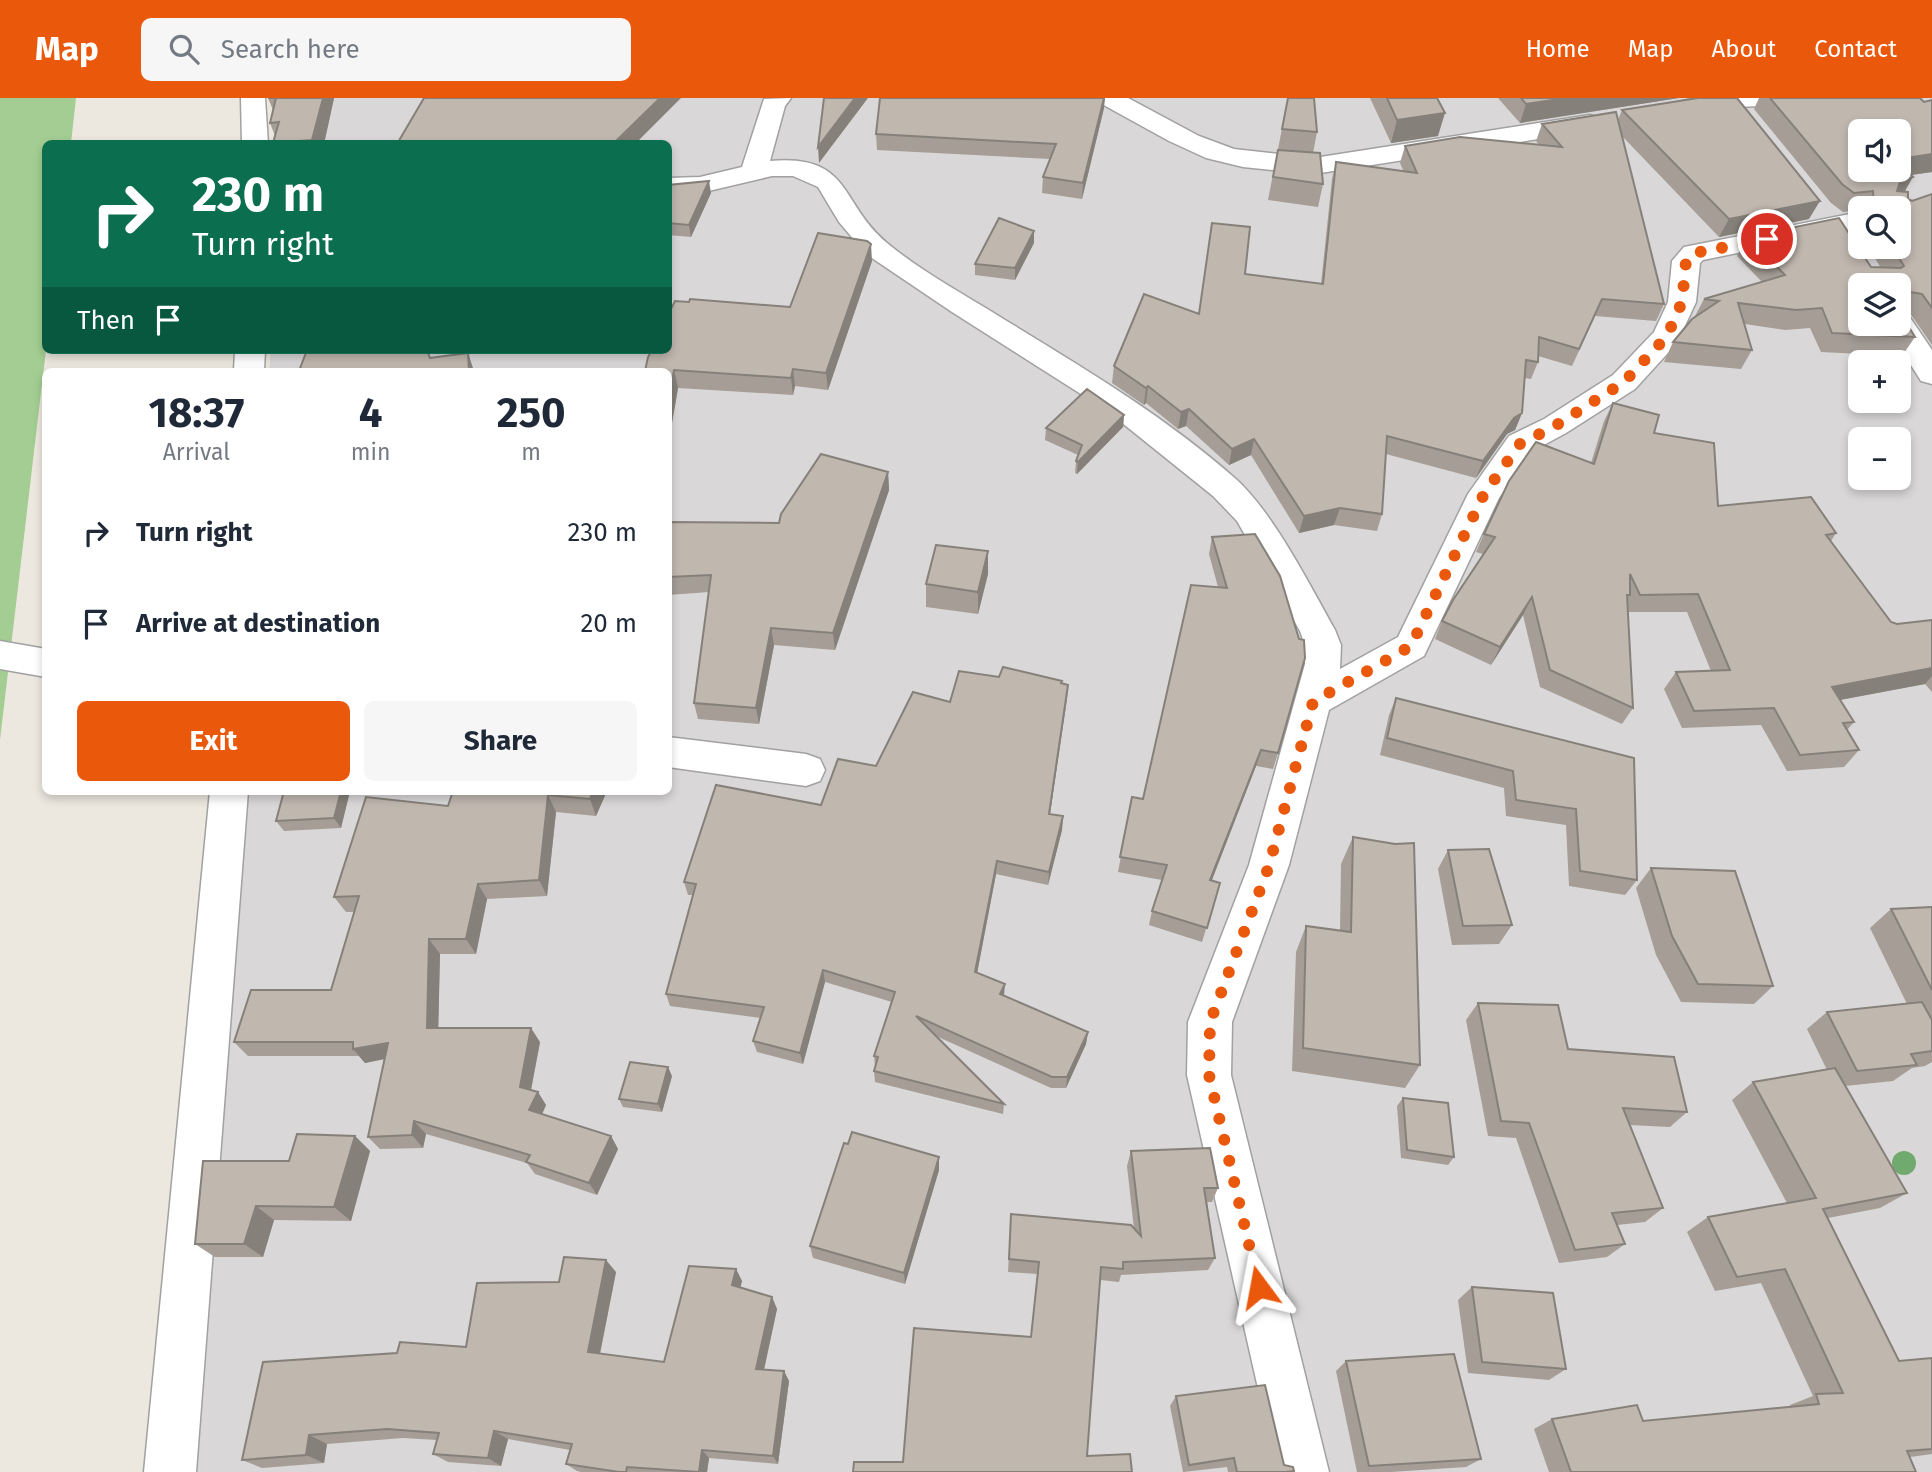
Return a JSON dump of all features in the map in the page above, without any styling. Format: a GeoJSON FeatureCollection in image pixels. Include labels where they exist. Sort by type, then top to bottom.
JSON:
{"type":"FeatureCollection","features":[{"type":"Feature","properties":{"kind":"street"},"geometry":{"type":"LineString","coordinates":[[253,98],[255,140]]}},
{"type":"Feature","properties":{"kind":"street"},"geometry":{"type":"LineString","coordinates":[[754,172],[773,104],[779,98]]}},
{"type":"Feature","properties":{"kind":"street"},"geometry":{"type":"LineString","coordinates":[[1109,98],[1203,147],[1242,159],[1314,166],[1612,120]]}},
{"type":"Feature","properties":{"kind":"street"},"geometry":{"type":"LineString","coordinates":[[1665,111],[1739,110],[1771,98]]}},
{"type":"Feature","properties":{"kind":"street"},"geometry":{"type":"LineString","coordinates":[[672,186],[700,185],[754,172],[794,168],[815,174],[828,182],[849,216],[876,248],[962,306],[1117,403],[1238,500],[1249,513],[1323,645],[1323,664],[1269,866],[1210,1022],[1208,1047],[1209,1075],[1303,1472]]}},
{"type":"Feature","properties":{"kind":"street"},"geometry":{"type":"LineString","coordinates":[[1811,201],[1848,229]]}},
{"type":"Feature","properties":{"kind":"street"},"geometry":{"type":"LineString","coordinates":[[1313,702],[1411,646],[1484,494],[1520,444],[1555,426],[1624,382],[1667,336],[1682,302],[1686,261],[1694,253],[1848,231]]}},
{"type":"Feature","properties":{"kind":"street"},"geometry":{"type":"LineString","coordinates":[[1908,336],[1932,374]]}},
{"type":"Feature","properties":{"kind":"street"},"geometry":{"type":"LineString","coordinates":[[0,655],[42,662]]}},
{"type":"Feature","properties":{"kind":"street"},"geometry":{"type":"LineString","coordinates":[[672,753],[806,770]]}},
{"type":"Feature","properties":{"kind":"street"},"geometry":{"type":"LineString","coordinates":[[170,1472],[229,795]]}},
{"type":"Feature","properties":{"kind":"shaded area"},"geometry":{"type":"Polygon","coordinates":[[[293,98],[1932,98],[1932,1472],[173,1472],[233,795],[672,795],[672,368],[269,368],[271,354],[672,354],[672,140],[289,140],[293,98]]]}},
{"type":"Feature","properties":{"kind":"green space"},"geometry":{"type":"Polygon","coordinates":[[[0,98],[76,98],[71,140],[42,140],[42,354],[46,354],[0,740],[0,98]]]}},
{"type":"Feature","properties":{"kind":"building"},"geometry":{"type":"Polygon","coordinates":[[[276,98],[323,98],[312,140],[274,140],[279,122],[270,123],[276,98]]]}},
{"type":"Feature","properties":{"kind":"building"},"geometry":{"type":"Polygon","coordinates":[[[424,98],[660,98],[617,140],[399,140],[424,98]]]}},
{"type":"Feature","properties":{"kind":"building"},"geometry":{"type":"Polygon","coordinates":[[[824,98],[855,98],[818,147],[824,98]]]}},
{"type":"Feature","properties":{"kind":"building"},"geometry":{"type":"Polygon","coordinates":[[[880,98],[1104,98],[1083,183],[1043,177],[1056,144],[876,134],[880,98]]]}},
{"type":"Feature","properties":{"kind":"building"},"geometry":{"type":"Polygon","coordinates":[[[1288,98],[1314,98],[1317,132],[1282,129],[1288,98]]]}},
{"type":"Feature","properties":{"kind":"building"},"geometry":{"type":"Polygon","coordinates":[[[1387,98],[1437,98],[1445,113],[1397,120],[1387,98]]]}},
{"type":"Feature","properties":{"kind":"building"},"geometry":{"type":"Polygon","coordinates":[[[1521,98],[1566,98],[1526,104],[1521,98]]]}},
{"type":"Feature","properties":{"kind":"building"},"geometry":{"type":"Polygon","coordinates":[[[1698,98],[1737,98],[1820,201],[1729,219],[1622,110],[1698,98]]]}},
{"type":"Feature","properties":{"kind":"building"},"geometry":{"type":"Polygon","coordinates":[[[1770,98],[1932,100],[1932,154],[1911,157],[1911,119],[1848,119],[1848,182],[1900,182],[1897,191],[1908,192],[1908,196],[1873,196],[1873,191],[1854,193],[1842,184],[1770,98]]]}},
{"type":"Feature","properties":{"kind":"building"},"geometry":{"type":"Polygon","coordinates":[[[1616,112],[1664,304],[1602,299],[1579,349],[1539,337],[1538,362],[1526,360],[1522,413],[1514,418],[1483,461],[1387,436],[1382,514],[1340,508],[1304,516],[1254,439],[1232,449],[1189,409],[1181,412],[1148,386],[1146,388],[1114,366],[1144,294],[1199,314],[1212,223],[1250,227],[1245,274],[1323,284],[1336,162],[1417,173],[1405,146],[1460,137],[1562,147],[1542,124],[1616,112]]]}},
{"type":"Feature","properties":{"kind":"building"},"geometry":{"type":"Polygon","coordinates":[[[1278,150],[1320,153],[1323,184],[1273,177],[1278,150]]]}},
{"type":"Feature","properties":{"kind":"building"},"geometry":{"type":"Polygon","coordinates":[[[709,181],[689,225],[672,223],[672,185],[709,181]]]}},
{"type":"Feature","properties":{"kind":"building"},"geometry":{"type":"Polygon","coordinates":[[[1932,194],[1932,308],[1922,294],[1911,292],[1911,273],[1848,273],[1848,334],[1832,333],[1822,308],[1796,310],[1738,303],[1752,350],[1673,342],[1692,319],[1719,301],[1704,299],[1785,275],[1747,237],[1839,218],[1848,232],[1848,259],[1866,259],[1871,267],[1904,266],[1900,259],[1911,259],[1911,200],[1932,194]]]}},
{"type":"Feature","properties":{"kind":"building"},"geometry":{"type":"Polygon","coordinates":[[[999,218],[1034,231],[1015,268],[975,264],[999,218]]]}},
{"type":"Feature","properties":{"kind":"building"},"geometry":{"type":"Polygon","coordinates":[[[818,233],[867,241],[871,244],[826,373],[793,369],[791,378],[674,370],[672,381],[672,368],[646,368],[650,354],[672,354],[672,307],[675,301],[689,302],[690,299],[790,307],[818,233]]]}},
{"type":"Feature","properties":{"kind":"building"},"geometry":{"type":"Polygon","coordinates":[[[305,354],[428,354],[430,358],[468,354],[469,368],[300,368],[305,354]]]}},
{"type":"Feature","properties":{"kind":"building"},"geometry":{"type":"Polygon","coordinates":[[[1087,389],[1124,415],[1078,462],[1076,461],[1082,445],[1046,428],[1087,389]]]}},
{"type":"Feature","properties":{"kind":"building"},"geometry":{"type":"Polygon","coordinates":[[[1613,403],[1659,415],[1654,433],[1714,443],[1718,506],[1811,497],[1836,533],[1826,535],[1891,622],[1897,624],[1932,620],[1932,668],[1832,687],[1854,722],[1843,723],[1859,750],[1800,755],[1774,708],[1694,711],[1676,672],[1730,670],[1698,594],[1640,595],[1630,574],[1630,595],[1627,595],[1633,708],[1550,670],[1532,597],[1500,647],[1442,621],[1495,537],[1484,534],[1509,481],[1536,442],[1594,464],[1613,403]]]}},
{"type":"Feature","properties":{"kind":"building"},"geometry":{"type":"Polygon","coordinates":[[[821,454],[888,472],[833,633],[771,628],[756,708],[694,703],[711,575],[672,577],[672,522],[779,523],[781,514],[821,454]]]}},
{"type":"Feature","properties":{"kind":"building"},"geometry":{"type":"Polygon","coordinates":[[[1255,534],[1280,576],[1299,639],[1304,640],[1305,658],[1278,753],[1261,750],[1210,880],[1220,883],[1207,928],[1152,911],[1167,865],[1120,857],[1132,797],[1143,799],[1191,585],[1227,588],[1212,537],[1255,534]]]}},
{"type":"Feature","properties":{"kind":"building"},"geometry":{"type":"Polygon","coordinates":[[[936,545],[988,551],[978,592],[926,584],[936,545]]]}},
{"type":"Feature","properties":{"kind":"building"},"geometry":{"type":"Polygon","coordinates":[[[1003,667],[1062,681],[1061,683],[1068,685],[1049,814],[1063,816],[1049,872],[997,861],[975,972],[1005,984],[1000,994],[1088,1032],[1067,1077],[1052,1077],[916,1016],[1004,1104],[874,1071],[878,1057],[874,1056],[895,992],[823,970],[800,1053],[753,1041],[764,1007],[666,994],[696,884],[684,882],[716,785],[821,805],[838,759],[876,766],[913,692],[950,702],[959,671],[999,677],[1003,667]]]}},
{"type":"Feature","properties":{"kind":"building"},"geometry":{"type":"Polygon","coordinates":[[[1396,698],[1634,758],[1637,880],[1580,871],[1576,809],[1516,800],[1513,771],[1387,738],[1396,698]]]}},
{"type":"Feature","properties":{"kind":"building"},"geometry":{"type":"Polygon","coordinates":[[[283,795],[340,795],[334,818],[276,821],[283,795]]]}},
{"type":"Feature","properties":{"kind":"building"},"geometry":{"type":"Polygon","coordinates":[[[452,795],[548,795],[539,880],[478,884],[466,939],[429,939],[427,1028],[531,1028],[520,1087],[538,1092],[529,1110],[611,1136],[589,1183],[526,1162],[530,1155],[414,1121],[412,1135],[368,1137],[388,1043],[353,1049],[353,1042],[234,1042],[251,990],[331,990],[359,896],[334,897],[366,797],[448,806],[452,795]]]}},
{"type":"Feature","properties":{"kind":"building"},"geometry":{"type":"Polygon","coordinates":[[[548,795],[592,795],[590,799],[548,795]]]}},
{"type":"Feature","properties":{"kind":"building"},"geometry":{"type":"Polygon","coordinates":[[[1353,837],[1395,844],[1414,843],[1420,1065],[1303,1048],[1306,926],[1351,932],[1353,837]]]}},
{"type":"Feature","properties":{"kind":"building"},"geometry":{"type":"Polygon","coordinates":[[[1489,849],[1512,925],[1463,926],[1448,850],[1489,849]]]}},
{"type":"Feature","properties":{"kind":"building"},"geometry":{"type":"Polygon","coordinates":[[[1651,868],[1735,871],[1773,986],[1698,984],[1672,936],[1651,868]]]}},
{"type":"Feature","properties":{"kind":"building"},"geometry":{"type":"Polygon","coordinates":[[[1932,907],[1932,990],[1891,909],[1932,907]]]}},
{"type":"Feature","properties":{"kind":"building"},"geometry":{"type":"Polygon","coordinates":[[[1922,1002],[1932,1020],[1932,1051],[1911,1054],[1917,1065],[1857,1071],[1827,1012],[1922,1002]]]}},
{"type":"Feature","properties":{"kind":"building"},"geometry":{"type":"Polygon","coordinates":[[[1478,1003],[1558,1005],[1568,1049],[1674,1057],[1687,1112],[1623,1108],[1663,1208],[1612,1213],[1625,1244],[1575,1250],[1529,1123],[1501,1121],[1478,1003]]]}},
{"type":"Feature","properties":{"kind":"building"},"geometry":{"type":"Polygon","coordinates":[[[630,1062],[668,1067],[658,1104],[619,1099],[630,1062]]]}},
{"type":"Feature","properties":{"kind":"building"},"geometry":{"type":"Polygon","coordinates":[[[1835,1068],[1907,1193],[1823,1209],[1899,1361],[1932,1358],[1932,1449],[1907,1451],[1916,1472],[1571,1472],[1552,1419],[1637,1405],[1643,1421],[1819,1404],[1816,1394],[1843,1393],[1785,1269],[1737,1277],[1708,1217],[1816,1198],[1753,1082],[1835,1068]]]}},
{"type":"Feature","properties":{"kind":"building"},"geometry":{"type":"Polygon","coordinates":[[[1403,1098],[1448,1103],[1454,1157],[1407,1150],[1403,1098]]]}},
{"type":"Feature","properties":{"kind":"building"},"geometry":{"type":"Polygon","coordinates":[[[852,1132],[939,1157],[904,1273],[810,1246],[844,1143],[848,1144],[852,1132]]]}},
{"type":"Feature","properties":{"kind":"building"},"geometry":{"type":"Polygon","coordinates":[[[297,1134],[355,1136],[334,1207],[256,1206],[244,1244],[195,1244],[203,1161],[289,1161],[297,1134]]]}},
{"type":"Feature","properties":{"kind":"building"},"geometry":{"type":"Polygon","coordinates":[[[1210,1148],[1218,1188],[1204,1188],[1215,1258],[1123,1262],[1123,1269],[1101,1267],[1087,1456],[1130,1454],[1132,1472],[853,1472],[854,1462],[903,1462],[914,1328],[1031,1337],[1039,1262],[1009,1259],[1011,1214],[1131,1225],[1141,1236],[1131,1151],[1210,1148]]]}},
{"type":"Feature","properties":{"kind":"building"},"geometry":{"type":"Polygon","coordinates":[[[564,1257],[606,1260],[588,1352],[664,1362],[689,1266],[736,1269],[732,1285],[772,1297],[756,1369],[784,1371],[773,1456],[702,1450],[699,1472],[627,1467],[626,1472],[619,1472],[566,1464],[572,1444],[494,1431],[488,1458],[433,1454],[439,1433],[387,1429],[309,1435],[306,1455],[242,1460],[263,1362],[397,1353],[400,1342],[466,1347],[477,1283],[559,1282],[564,1257]]]}},
{"type":"Feature","properties":{"kind":"building"},"geometry":{"type":"Polygon","coordinates":[[[1472,1287],[1553,1293],[1566,1369],[1482,1362],[1472,1287]]]}},
{"type":"Feature","properties":{"kind":"building"},"geometry":{"type":"Polygon","coordinates":[[[1454,1354],[1481,1459],[1369,1466],[1346,1361],[1454,1354]]]}},
{"type":"Feature","properties":{"kind":"building"},"geometry":{"type":"Polygon","coordinates":[[[1265,1385],[1284,1465],[1293,1467],[1294,1471],[1237,1472],[1234,1458],[1189,1465],[1176,1396],[1265,1385]]]}},
{"type":"Feature","properties":{"kind":"route"},"geometry":{"type":"LineString","coordinates":[[1259,1287],[1209,1075],[1210,1022],[1269,866],[1313,702],[1411,646],[1484,494],[1520,444],[1555,426],[1624,382],[1667,336],[1682,302],[1686,261],[1694,253],[1767,239]]}}]}
